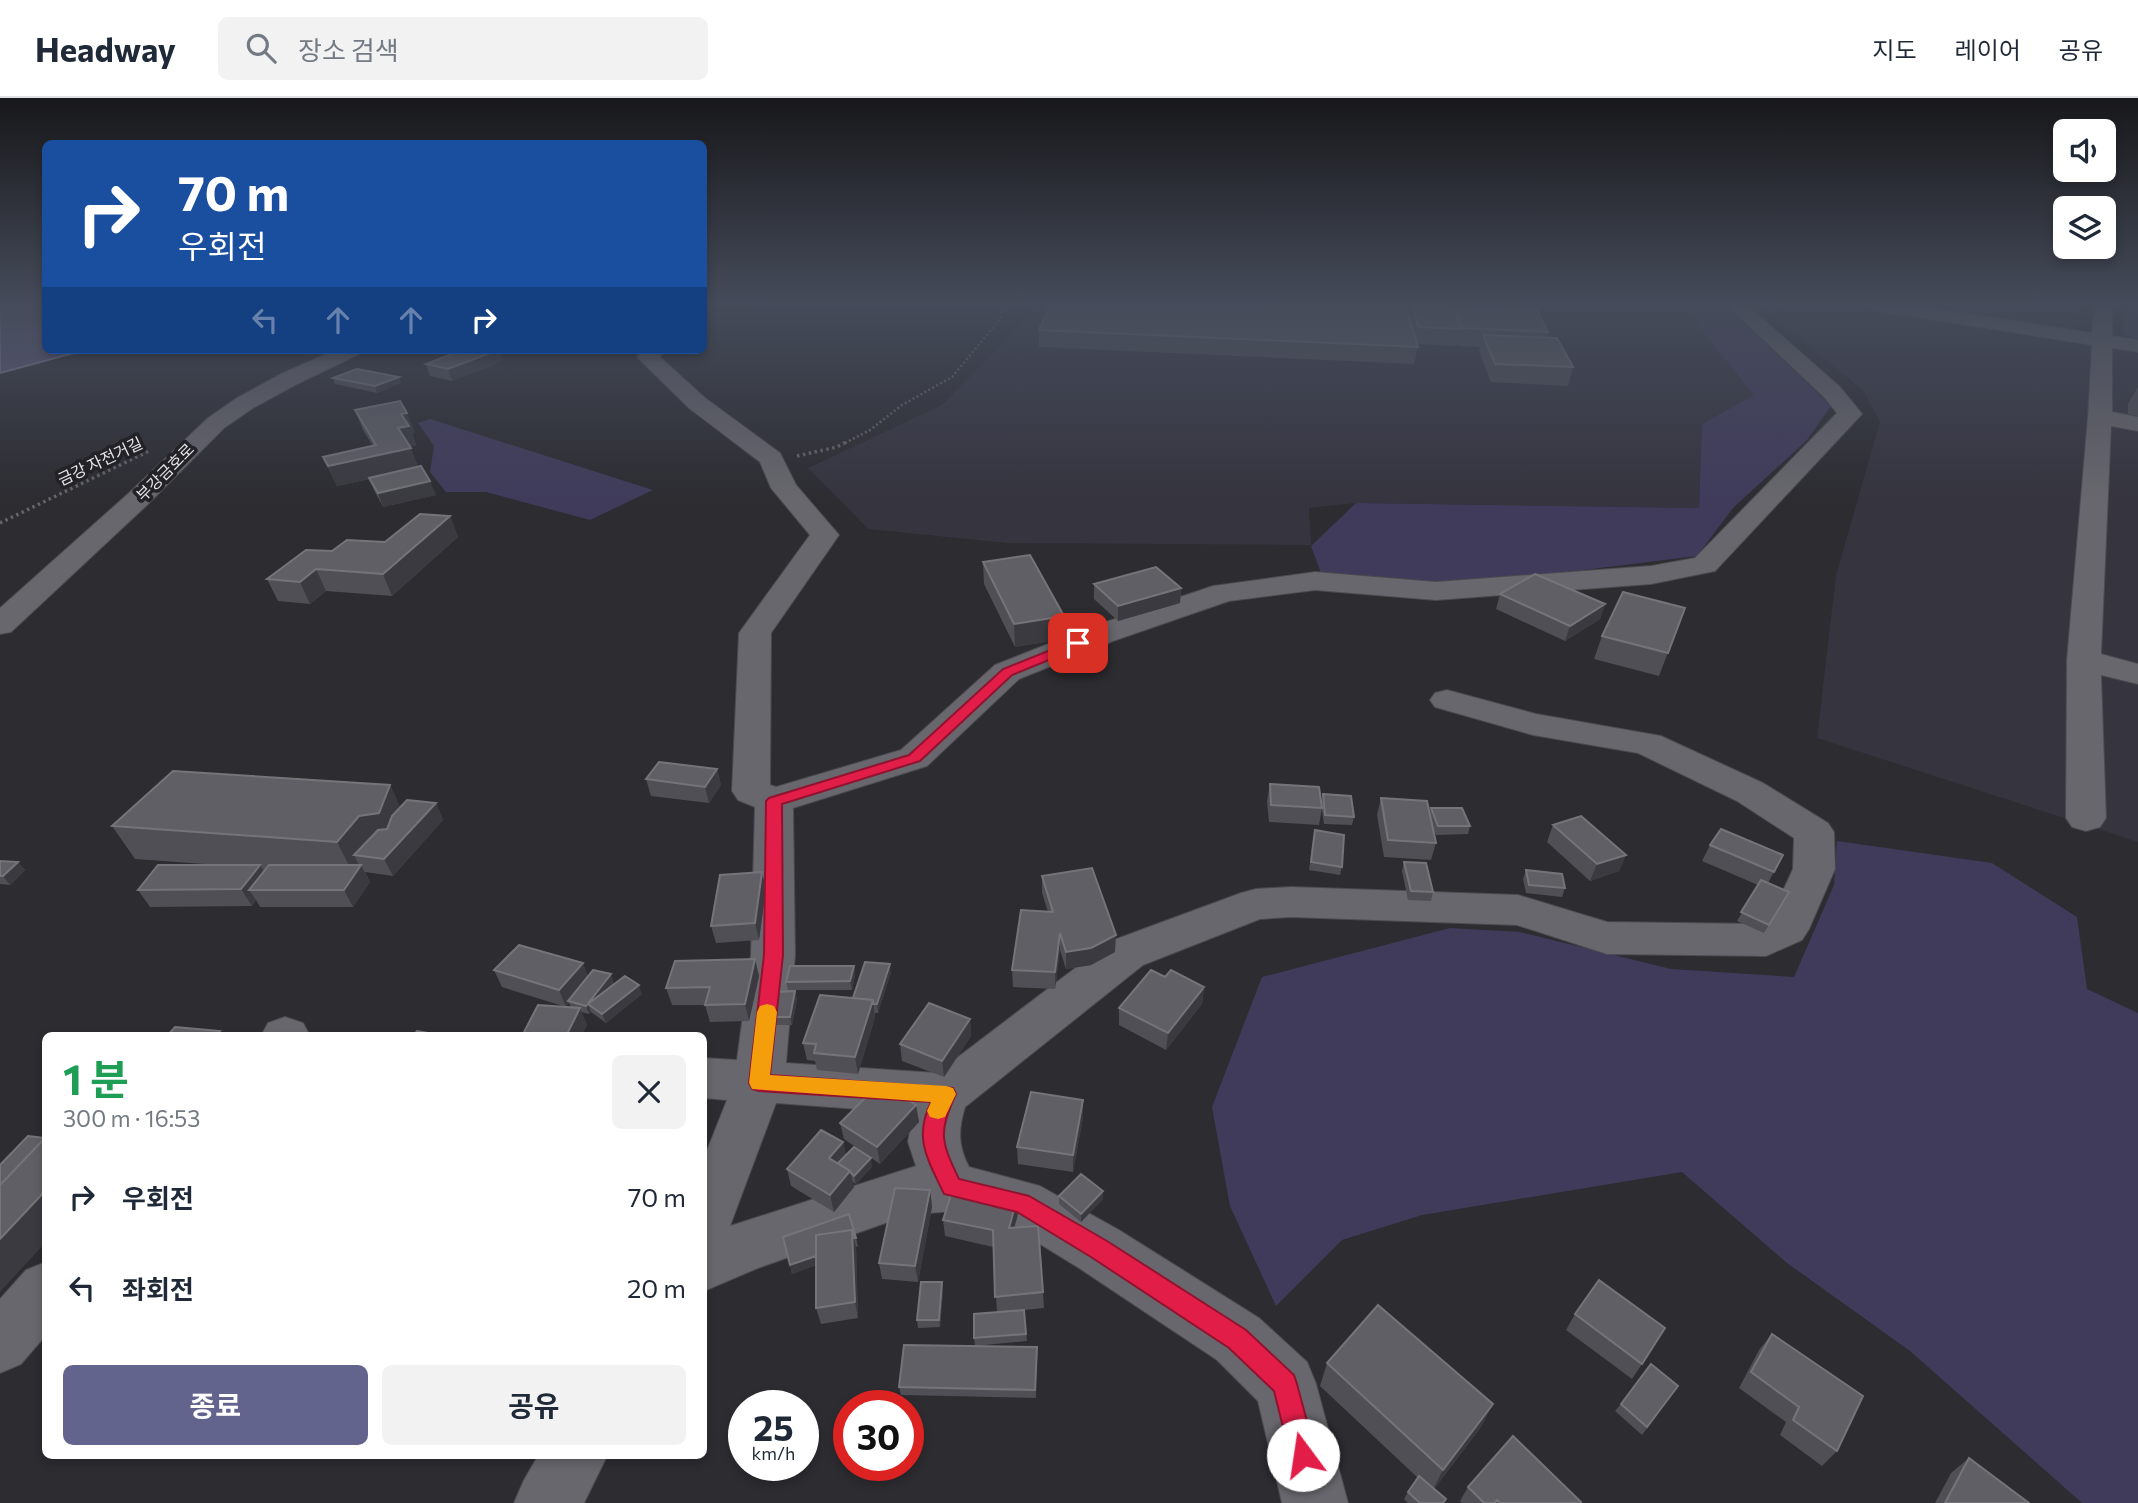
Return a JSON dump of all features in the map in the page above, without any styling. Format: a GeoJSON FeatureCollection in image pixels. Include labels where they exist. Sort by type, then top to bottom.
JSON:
{"type":"FeatureCollection","features":[{"type":"Feature","properties":{"kind":"street","name":"부강금호로"},"geometry":{"type":"LineString","coordinates":[[0,625],[138,499],[216,423],[244,403],[310,371]]}},
{"type":"Feature","properties":{"kind":"street"},"geometry":{"type":"LineString","coordinates":[[662,371],[697,403],[771,458],[784,488],[825,535],[755,634],[751,791],[774,801],[914,758],[1007,672],[1102,634],[1224,592],[1315,581],[1436,591],[1651,575],[1705,565],[1850,414],[1832,392],[1809,371]]}},
{"type":"Feature","properties":{"kind":"street"},"geometry":{"type":"LineString","coordinates":[[2086,818],[2084,660],[2101,371]]}},
{"type":"Feature","properties":{"kind":"street"},"geometry":{"type":"LineString","coordinates":[[2100,417],[2138,424]]}},
{"type":"Feature","properties":{"kind":"street"},"geometry":{"type":"LineString","coordinates":[[2084,660],[2138,674]]}},
{"type":"Feature","properties":{"kind":"street"},"geometry":{"type":"LineString","coordinates":[[952,1187],[933,1149],[933,1119],[946,1094],[1126,953],[1256,904],[1291,902],[1518,911],[1607,938],[1766,940],[1787,929],[1815,869],[1814,832],[1750,792],[1648,744],[1533,723],[1447,700]]}},
{"type":"Feature","properties":{"kind":"street"},"geometry":{"type":"LineString","coordinates":[[707,1215],[759,1083],[773,955],[774,801]]}},
{"type":"Feature","properties":{"kind":"street"},"geometry":{"type":"LineString","coordinates":[[707,1078],[946,1094]]}},
{"type":"Feature","properties":{"kind":"street"},"geometry":{"type":"LineString","coordinates":[[707,1263],[745,1246],[908,1192],[952,1187],[1021,1203],[1099,1249],[1238,1339],[1285,1384],[1315,1503]]}},
{"type":"Feature","properties":{"kind":"street"},"geometry":{"type":"LineString","coordinates":[[0,1343],[42,1295]]}},
{"type":"Feature","properties":{"kind":"street"},"geometry":{"type":"LineString","coordinates":[[547,1503],[573,1459]]}},
{"type":"Feature","properties":{"kind":"path"},"geometry":{"type":"LineString","coordinates":[[772,462],[838,447],[870,430],[902,405],[952,377],[957,371]]}},
{"type":"Feature","properties":{"kind":"path","name":"금강 자전거길"},"geometry":{"type":"LineString","coordinates":[[0,523],[150,451]]}},
{"type":"Feature","properties":{"kind":"shaded area"},"geometry":{"type":"Polygon","coordinates":[[[976,371],[1735,371],[1755,395],[1702,424],[1699,508],[1356,503],[1309,508],[1311,545],[1006,543],[868,529],[808,468],[942,405],[976,371]]]}},
{"type":"Feature","properties":{"kind":"shaded area"},"geometry":{"type":"Polygon","coordinates":[[[1734,371],[1794,371],[1831,406],[1807,440],[1733,508],[1697,556],[1543,575],[1439,583],[1321,573],[1311,546],[1356,503],[1699,508],[1702,424],[1754,395],[1734,371]]]}},
{"type":"Feature","properties":{"kind":"shaded area"},"geometry":{"type":"Polygon","coordinates":[[[1839,371],[2138,371],[2138,842],[1817,738],[1836,575],[1880,422],[1863,390],[1839,371]]]}},
{"type":"Feature","properties":{"kind":"shaded area"},"geometry":{"type":"Polygon","coordinates":[[[430,419],[653,490],[590,520],[486,492],[446,492],[430,472],[434,446],[418,423],[430,419]]]}},
{"type":"Feature","properties":{"kind":"shaded area"},"geometry":{"type":"Polygon","coordinates":[[[1837,841],[1992,863],[2077,917],[2087,989],[2138,1013],[2138,1503],[2082,1503],[1910,1351],[1787,1263],[1682,1172],[1422,1215],[1342,1240],[1276,1306],[1230,1206],[1212,1107],[1262,977],[1450,928],[1520,932],[1671,969],[1794,977],[1834,885],[1837,841]]]}},
{"type":"Feature","properties":{"kind":"building"},"geometry":{"type":"Polygon","coordinates":[[[353,371],[399,377],[375,386],[333,378],[353,371]]]}},
{"type":"Feature","properties":{"kind":"building"},"geometry":{"type":"Polygon","coordinates":[[[400,401],[407,413],[401,414],[409,426],[398,428],[411,448],[328,466],[323,457],[376,445],[355,410],[400,401]]]}},
{"type":"Feature","properties":{"kind":"building"},"geometry":{"type":"Polygon","coordinates":[[[421,466],[430,481],[378,493],[369,478],[421,466]]]}},
{"type":"Feature","properties":{"kind":"building"},"geometry":{"type":"Polygon","coordinates":[[[420,514],[450,516],[383,574],[316,569],[300,582],[267,579],[306,550],[332,551],[347,540],[385,542],[420,514]]]}},
{"type":"Feature","properties":{"kind":"building"},"geometry":{"type":"Polygon","coordinates":[[[1030,555],[1064,616],[1014,624],[983,562],[1030,555]]]}},
{"type":"Feature","properties":{"kind":"building"},"geometry":{"type":"Polygon","coordinates":[[[1156,567],[1181,588],[1118,606],[1094,584],[1156,567]]]}},
{"type":"Feature","properties":{"kind":"building"},"geometry":{"type":"Polygon","coordinates":[[[1535,574],[1605,604],[1570,626],[1500,594],[1535,574]]]}},
{"type":"Feature","properties":{"kind":"building"},"geometry":{"type":"Polygon","coordinates":[[[1623,592],[1685,608],[1668,653],[1602,636],[1623,592]]]}},
{"type":"Feature","properties":{"kind":"building"},"geometry":{"type":"Polygon","coordinates":[[[659,762],[717,769],[705,787],[646,779],[659,762]]]}},
{"type":"Feature","properties":{"kind":"building"},"geometry":{"type":"Polygon","coordinates":[[[173,771],[390,785],[379,813],[359,816],[337,842],[112,826],[173,771]]]}},
{"type":"Feature","properties":{"kind":"building"},"geometry":{"type":"Polygon","coordinates":[[[1270,784],[1319,787],[1322,808],[1271,805],[1270,784]]]}},
{"type":"Feature","properties":{"kind":"building"},"geometry":{"type":"Polygon","coordinates":[[[1323,794],[1351,796],[1354,817],[1325,815],[1323,794]]]}},
{"type":"Feature","properties":{"kind":"building"},"geometry":{"type":"Polygon","coordinates":[[[1381,798],[1427,801],[1436,843],[1388,840],[1381,798]]]}},
{"type":"Feature","properties":{"kind":"building"},"geometry":{"type":"Polygon","coordinates":[[[407,800],[436,803],[384,859],[354,855],[378,830],[387,829],[392,816],[407,800]]]}},
{"type":"Feature","properties":{"kind":"building"},"geometry":{"type":"Polygon","coordinates":[[[1431,808],[1462,808],[1470,826],[1438,826],[1431,808]]]}},
{"type":"Feature","properties":{"kind":"building"},"geometry":{"type":"Polygon","coordinates":[[[1581,816],[1626,855],[1597,864],[1553,825],[1581,816]]]}},
{"type":"Feature","properties":{"kind":"building"},"geometry":{"type":"Polygon","coordinates":[[[1721,829],[1783,855],[1774,872],[1710,845],[1721,829]]]}},
{"type":"Feature","properties":{"kind":"building"},"geometry":{"type":"Polygon","coordinates":[[[1315,830],[1344,835],[1342,867],[1311,862],[1315,830]]]}},
{"type":"Feature","properties":{"kind":"building"},"geometry":{"type":"Polygon","coordinates":[[[0,861],[18,862],[0,876],[0,861]]]}},
{"type":"Feature","properties":{"kind":"building"},"geometry":{"type":"Polygon","coordinates":[[[1404,862],[1426,863],[1433,892],[1411,891],[1404,862]]]}},
{"type":"Feature","properties":{"kind":"building"},"geometry":{"type":"Polygon","coordinates":[[[158,865],[260,865],[241,889],[138,890],[158,865]]]}},
{"type":"Feature","properties":{"kind":"building"},"geometry":{"type":"Polygon","coordinates":[[[269,865],[361,865],[344,890],[249,890],[269,865]]]}},
{"type":"Feature","properties":{"kind":"building"},"geometry":{"type":"Polygon","coordinates":[[[1092,868],[1116,935],[1091,948],[1066,952],[1060,933],[1055,972],[1012,970],[1021,910],[1053,912],[1042,876],[1092,868]]]}},
{"type":"Feature","properties":{"kind":"building"},"geometry":{"type":"Polygon","coordinates":[[[1526,870],[1562,874],[1565,888],[1529,885],[1526,870]]]}},
{"type":"Feature","properties":{"kind":"building"},"geometry":{"type":"Polygon","coordinates":[[[762,872],[755,923],[711,926],[720,875],[762,872]]]}},
{"type":"Feature","properties":{"kind":"building"},"geometry":{"type":"Polygon","coordinates":[[[1761,880],[1789,892],[1769,925],[1741,912],[1761,880]]]}},
{"type":"Feature","properties":{"kind":"building"},"geometry":{"type":"Polygon","coordinates":[[[519,945],[583,963],[559,990],[494,970],[519,945]]]}},
{"type":"Feature","properties":{"kind":"building"},"geometry":{"type":"Polygon","coordinates":[[[755,959],[745,1004],[705,1005],[710,987],[666,988],[675,961],[755,959]]]}},
{"type":"Feature","properties":{"kind":"building"},"geometry":{"type":"Polygon","coordinates":[[[865,962],[890,964],[877,1004],[873,1004],[873,1000],[853,998],[865,962]]]}},
{"type":"Feature","properties":{"kind":"building"},"geometry":{"type":"Polygon","coordinates":[[[790,966],[854,966],[850,981],[786,982],[790,966]]]}},
{"type":"Feature","properties":{"kind":"building"},"geometry":{"type":"Polygon","coordinates":[[[593,970],[611,974],[586,1006],[568,1001],[593,970]]]}},
{"type":"Feature","properties":{"kind":"building"},"geometry":{"type":"Polygon","coordinates":[[[1151,970],[1165,977],[1171,970],[1204,987],[1168,1033],[1119,1008],[1151,970]]]}},
{"type":"Feature","properties":{"kind":"building"},"geometry":{"type":"Polygon","coordinates":[[[625,976],[639,985],[602,1014],[588,1004],[625,976]]]}},
{"type":"Feature","properties":{"kind":"building"},"geometry":{"type":"Polygon","coordinates":[[[795,991],[790,1017],[770,1017],[776,992],[795,991]]]}},
{"type":"Feature","properties":{"kind":"building"},"geometry":{"type":"Polygon","coordinates":[[[820,995],[873,1000],[855,1057],[814,1053],[816,1044],[803,1043],[820,995]]]}},
{"type":"Feature","properties":{"kind":"building"},"geometry":{"type":"Polygon","coordinates":[[[929,1003],[970,1019],[942,1061],[900,1044],[929,1003]]]}},
{"type":"Feature","properties":{"kind":"building"},"geometry":{"type":"Polygon","coordinates":[[[538,1005],[580,1008],[568,1032],[524,1032],[538,1005]]]}},
{"type":"Feature","properties":{"kind":"building"},"geometry":{"type":"Polygon","coordinates":[[[175,1027],[220,1031],[219,1032],[171,1032],[175,1027]]]}},
{"type":"Feature","properties":{"kind":"building"},"geometry":{"type":"Polygon","coordinates":[[[871,1092],[900,1095],[916,1105],[877,1147],[840,1123],[871,1092]]]}},
{"type":"Feature","properties":{"kind":"building"},"geometry":{"type":"Polygon","coordinates":[[[1031,1092],[1083,1100],[1073,1155],[1017,1147],[1031,1092]]]}},
{"type":"Feature","properties":{"kind":"building"},"geometry":{"type":"Polygon","coordinates":[[[821,1130],[843,1142],[829,1158],[850,1171],[830,1195],[787,1169],[821,1130]]]}},
{"type":"Feature","properties":{"kind":"building"},"geometry":{"type":"Polygon","coordinates":[[[28,1136],[42,1138],[42,1141],[0,1185],[0,1165],[28,1136]]]}},
{"type":"Feature","properties":{"kind":"building"},"geometry":{"type":"Polygon","coordinates":[[[42,1141],[42,1194],[0,1239],[0,1185],[42,1141]]]}},
{"type":"Feature","properties":{"kind":"building"},"geometry":{"type":"Polygon","coordinates":[[[854,1147],[871,1158],[854,1176],[838,1163],[854,1147]]]}},
{"type":"Feature","properties":{"kind":"building"},"geometry":{"type":"Polygon","coordinates":[[[1081,1174],[1103,1191],[1081,1214],[1059,1196],[1081,1174]]]}},
{"type":"Feature","properties":{"kind":"building"},"geometry":{"type":"Polygon","coordinates":[[[954,1185],[1017,1198],[1009,1228],[1038,1226],[1043,1292],[995,1297],[993,1230],[943,1220],[954,1185]]]}},
{"type":"Feature","properties":{"kind":"building"},"geometry":{"type":"Polygon","coordinates":[[[895,1188],[930,1190],[915,1266],[879,1263],[895,1188]]]}},
{"type":"Feature","properties":{"kind":"building"},"geometry":{"type":"Polygon","coordinates":[[[849,1214],[856,1238],[852,1230],[816,1235],[816,1256],[790,1265],[783,1237],[849,1214]]]}},
{"type":"Feature","properties":{"kind":"building"},"geometry":{"type":"Polygon","coordinates":[[[852,1230],[855,1302],[816,1308],[816,1235],[852,1230]]]}},
{"type":"Feature","properties":{"kind":"building"},"geometry":{"type":"Polygon","coordinates":[[[1599,1280],[1665,1328],[1642,1364],[1575,1314],[1599,1280]]]}},
{"type":"Feature","properties":{"kind":"building"},"geometry":{"type":"Polygon","coordinates":[[[921,1282],[942,1282],[939,1320],[917,1320],[921,1282]]]}},
{"type":"Feature","properties":{"kind":"building"},"geometry":{"type":"Polygon","coordinates":[[[1378,1305],[1493,1404],[1443,1470],[1327,1363],[1378,1305]]]}},
{"type":"Feature","properties":{"kind":"building"},"geometry":{"type":"Polygon","coordinates":[[[1024,1310],[1026,1334],[974,1338],[974,1314],[1024,1310]]]}},
{"type":"Feature","properties":{"kind":"building"},"geometry":{"type":"Polygon","coordinates":[[[1772,1334],[1863,1396],[1837,1451],[1793,1420],[1799,1407],[1751,1372],[1772,1334]]]}},
{"type":"Feature","properties":{"kind":"building"},"geometry":{"type":"Polygon","coordinates":[[[904,1345],[1037,1347],[1035,1390],[899,1387],[904,1345]]]}},
{"type":"Feature","properties":{"kind":"building"},"geometry":{"type":"Polygon","coordinates":[[[1651,1364],[1678,1386],[1647,1427],[1621,1404],[1651,1364]]]}},
{"type":"Feature","properties":{"kind":"building"},"geometry":{"type":"Polygon","coordinates":[[[1513,1436],[1581,1502],[1500,1503],[1497,1500],[1494,1503],[1484,1503],[1468,1487],[1513,1436]]]}},
{"type":"Feature","properties":{"kind":"building"},"geometry":{"type":"Polygon","coordinates":[[[1969,1458],[2029,1503],[1945,1503],[1969,1458]]]}},
{"type":"Feature","properties":{"kind":"building"},"geometry":{"type":"Polygon","coordinates":[[[1419,1476],[1446,1499],[1443,1503],[1420,1503],[1408,1492],[1419,1476]]]}},
{"type":"Feature","properties":{"kind":"slow traffic"},"geometry":{"type":"LineString","coordinates":[[767,1012],[759,1083],[946,1094],[938,1111]]}},
{"type":"Feature","properties":{"kind":"route"},"geometry":{"type":"LineString","coordinates":[[1078,643],[1007,672],[914,758],[774,801],[773,955],[759,1083],[946,1094],[933,1119],[933,1149],[952,1187],[1021,1203],[1099,1249],[1238,1339],[1285,1384],[1303,1455]]}}]}
